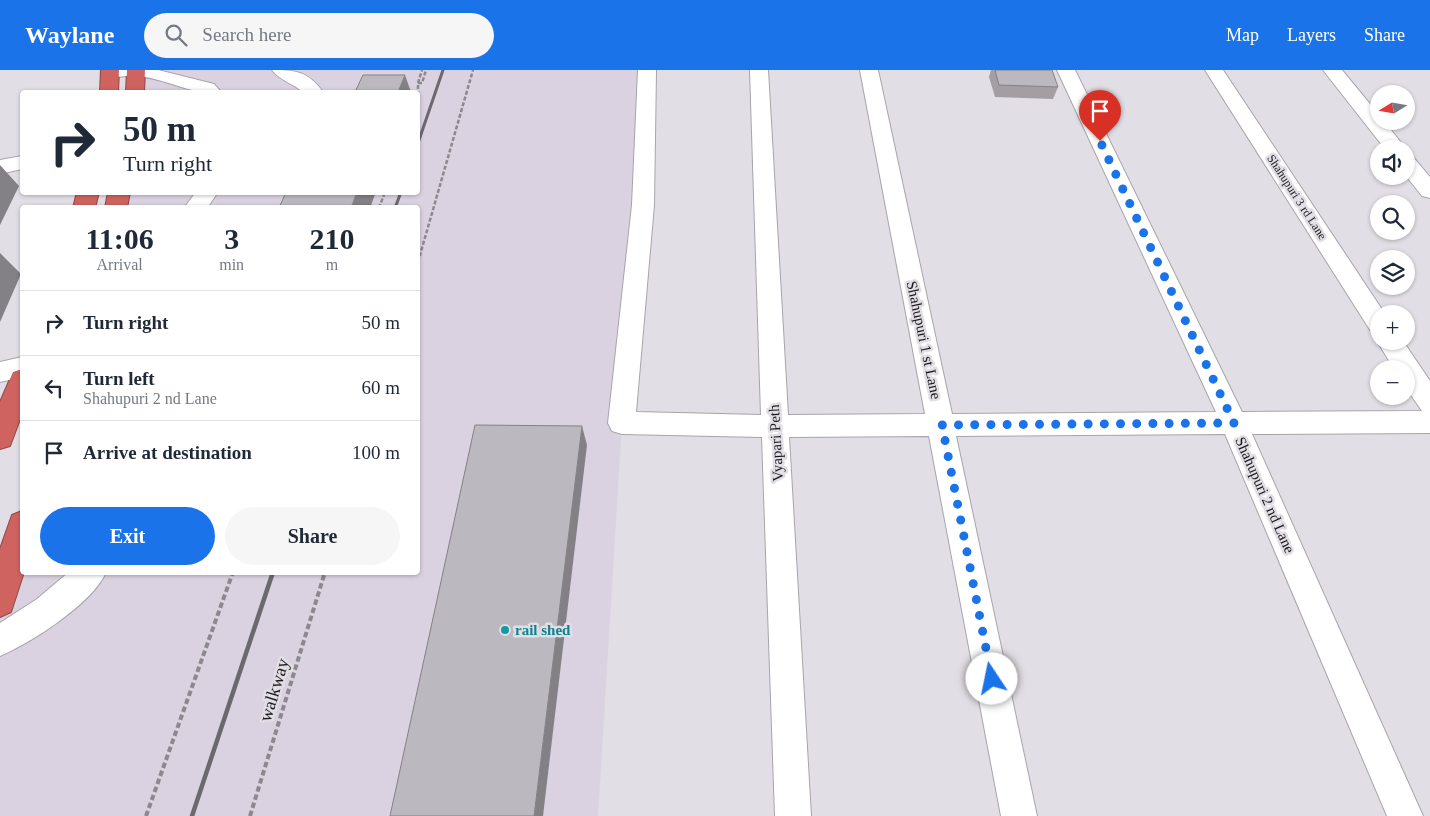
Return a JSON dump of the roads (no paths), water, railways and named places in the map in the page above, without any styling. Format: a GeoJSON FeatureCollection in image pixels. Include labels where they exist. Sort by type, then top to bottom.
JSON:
{"type":"FeatureCollection","features":[{"type":"Feature","properties":{"kind":"highway"},"geometry":{"type":"LineString","coordinates":[[135,90],[136,70]]}},
{"type":"Feature","properties":{"kind":"highway"},"geometry":{"type":"LineString","coordinates":[[109,90],[110,71]]}},
{"type":"Feature","properties":{"kind":"highway"},"geometry":{"type":"LineString","coordinates":[[0,438],[20,384]]}},
{"type":"Feature","properties":{"kind":"highway"},"geometry":{"type":"LineString","coordinates":[[0,602],[13,542]]}},
{"type":"Feature","properties":{"kind":"street"},"geometry":{"type":"LineString","coordinates":[[110,71],[136,70],[209,90]]}},
{"type":"Feature","properties":{"kind":"street"},"geometry":{"type":"LineString","coordinates":[[281,70],[302,81],[311,90]]}},
{"type":"Feature","properties":{"kind":"street"},"geometry":{"type":"LineString","coordinates":[[647,70],[643,205],[622,422],[775,426],[1430,422]]}},
{"type":"Feature","properties":{"kind":"street","name":"Vyapari Peth"},"geometry":{"type":"LineString","coordinates":[[758,70],[793,816]]}},
{"type":"Feature","properties":{"kind":"street","name":"Shahupuri 1 st Lane"},"geometry":{"type":"LineString","coordinates":[[869,70],[942,425],[1019,816]]}},
{"type":"Feature","properties":{"kind":"street","name":"Shahupuri 2 nd Lane"},"geometry":{"type":"LineString","coordinates":[[1066,70],[1234,423],[1405,816]]}},
{"type":"Feature","properties":{"kind":"street","name":"Shahupuri 3 rd Lane"},"geometry":{"type":"LineString","coordinates":[[1214,70],[1370,310]]}},
{"type":"Feature","properties":{"kind":"street"},"geometry":{"type":"LineString","coordinates":[[1332,70],[1389,140]]}},
{"type":"Feature","properties":{"kind":"street"},"geometry":{"type":"LineString","coordinates":[[0,167],[20,164]]}},
{"type":"Feature","properties":{"kind":"street"},"geometry":{"type":"LineString","coordinates":[[1415,173],[1430,191]]}},
{"type":"Feature","properties":{"kind":"street"},"geometry":{"type":"LineString","coordinates":[[197,205],[206,195]]}},
{"type":"Feature","properties":{"kind":"street"},"geometry":{"type":"LineString","coordinates":[[1396,350],[1430,404]]}},
{"type":"Feature","properties":{"kind":"street"},"geometry":{"type":"LineString","coordinates":[[0,372],[20,367]]}},
{"type":"Feature","properties":{"kind":"street"},"geometry":{"type":"LineString","coordinates":[[0,640],[28,625],[64,599],[88,575]]}},
{"type":"Feature","properties":{"kind":"railway"},"geometry":{"type":"LineString","coordinates":[[420,137],[443,70]]}},
{"type":"Feature","properties":{"kind":"railway"},"geometry":{"type":"LineString","coordinates":[[396,205],[400,195]]}},
{"type":"Feature","properties":{"kind":"railway"},"geometry":{"type":"LineString","coordinates":[[192,816],[272,575]]}},
{"type":"Feature","properties":{"kind":"place","name":"rail shed"},"geometry":{"type":"Point","coordinates":[505,630]}}]}
